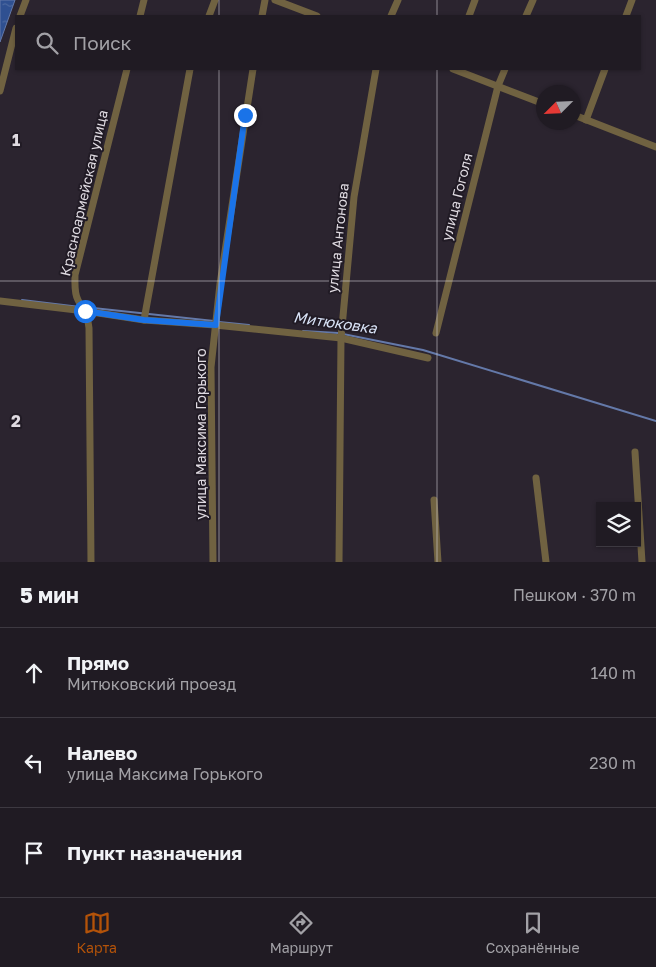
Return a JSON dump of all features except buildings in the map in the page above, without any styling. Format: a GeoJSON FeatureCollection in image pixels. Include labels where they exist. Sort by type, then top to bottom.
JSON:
{"type":"FeatureCollection","features":[{"type":"Feature","properties":{"kind":"street"},"geometry":{"type":"LineString","coordinates":[[20,15],[26,0]]}},
{"type":"Feature","properties":{"kind":"street"},"geometry":{"type":"LineString","coordinates":[[140,15],[144,0]]}},
{"type":"Feature","properties":{"kind":"street"},"geometry":{"type":"LineString","coordinates":[[209,15],[215,0]]}},
{"type":"Feature","properties":{"kind":"street"},"geometry":{"type":"LineString","coordinates":[[262,15],[265,0]]}},
{"type":"Feature","properties":{"kind":"street"},"geometry":{"type":"LineString","coordinates":[[275,0],[314,15]]}},
{"type":"Feature","properties":{"kind":"street"},"geometry":{"type":"LineString","coordinates":[[391,15],[398,0]]}},
{"type":"Feature","properties":{"kind":"street"},"geometry":{"type":"LineString","coordinates":[[469,15],[475,0]]}},
{"type":"Feature","properties":{"kind":"street"},"geometry":{"type":"LineString","coordinates":[[526,15],[533,0]]}},
{"type":"Feature","properties":{"kind":"street"},"geometry":{"type":"LineString","coordinates":[[626,15],[632,0]]}},
{"type":"Feature","properties":{"kind":"street"},"geometry":{"type":"LineString","coordinates":[[0,92],[15,32]]}},
{"type":"Feature","properties":{"kind":"street","name":"Красноармейская улица"},"geometry":{"type":"LineString","coordinates":[[92,562],[89,328],[85,311],[78,300],[75,289],[75,275],[127,70]]}},
{"type":"Feature","properties":{"kind":"street"},"geometry":{"type":"LineString","coordinates":[[144,320],[190,70]]}},
{"type":"Feature","properties":{"kind":"street","name":"улица Максима Горького"},"geometry":{"type":"LineString","coordinates":[[213,562],[211,368],[253,70]]}},
{"type":"Feature","properties":{"kind":"street","name":"улица Антонова"},"geometry":{"type":"LineString","coordinates":[[339,562],[341,329],[354,197],[376,70]]}},
{"type":"Feature","properties":{"kind":"street"},"geometry":{"type":"LineString","coordinates":[[456,70],[536,101]]}},
{"type":"Feature","properties":{"kind":"street","name":"улица Гоголя"},"geometry":{"type":"LineString","coordinates":[[436,333],[498,86],[505,70]]}},
{"type":"Feature","properties":{"kind":"street"},"geometry":{"type":"LineString","coordinates":[[586,120],[605,70]]}},
{"type":"Feature","properties":{"kind":"street"},"geometry":{"type":"LineString","coordinates":[[581,118],[656,147]]}},
{"type":"Feature","properties":{"kind":"street"},"geometry":{"type":"LineString","coordinates":[[0,301],[144,320],[216,322],[341,338],[428,358]]}},
{"type":"Feature","properties":{"kind":"street"},"geometry":{"type":"LineString","coordinates":[[635,452],[642,562]]}},
{"type":"Feature","properties":{"kind":"street"},"geometry":{"type":"LineString","coordinates":[[536,478],[546,562]]}},
{"type":"Feature","properties":{"kind":"street"},"geometry":{"type":"LineString","coordinates":[[434,500],[438,562]]}},
{"type":"Feature","properties":{"kind":"water"},"geometry":{"type":"Polygon","coordinates":[[[0,0],[15,0],[0,42],[0,0]]]}},
{"type":"Feature","properties":{"kind":"waterway","name":"Митюковка"},"geometry":{"type":"LineString","coordinates":[[22,300],[80,307]]}},
{"type":"Feature","properties":{"kind":"waterway","name":"Митюковка"},"geometry":{"type":"LineString","coordinates":[[84,307],[214,321]]}},
{"type":"Feature","properties":{"kind":"waterway","name":"Митюковка"},"geometry":{"type":"LineString","coordinates":[[219,322],[249,325]]}},
{"type":"Feature","properties":{"kind":"waterway","name":"Митюковка"},"geometry":{"type":"LineString","coordinates":[[303,331],[338,333]]}},
{"type":"Feature","properties":{"kind":"waterway","name":"Митюковка"},"geometry":{"type":"LineString","coordinates":[[343,334],[423,350],[656,421]]}},
{"type":"Feature","properties":{"kind":"route"},"geometry":{"type":"LineString","coordinates":[[85,311],[144,320],[216,325],[220,284],[245,115]]}}]}
